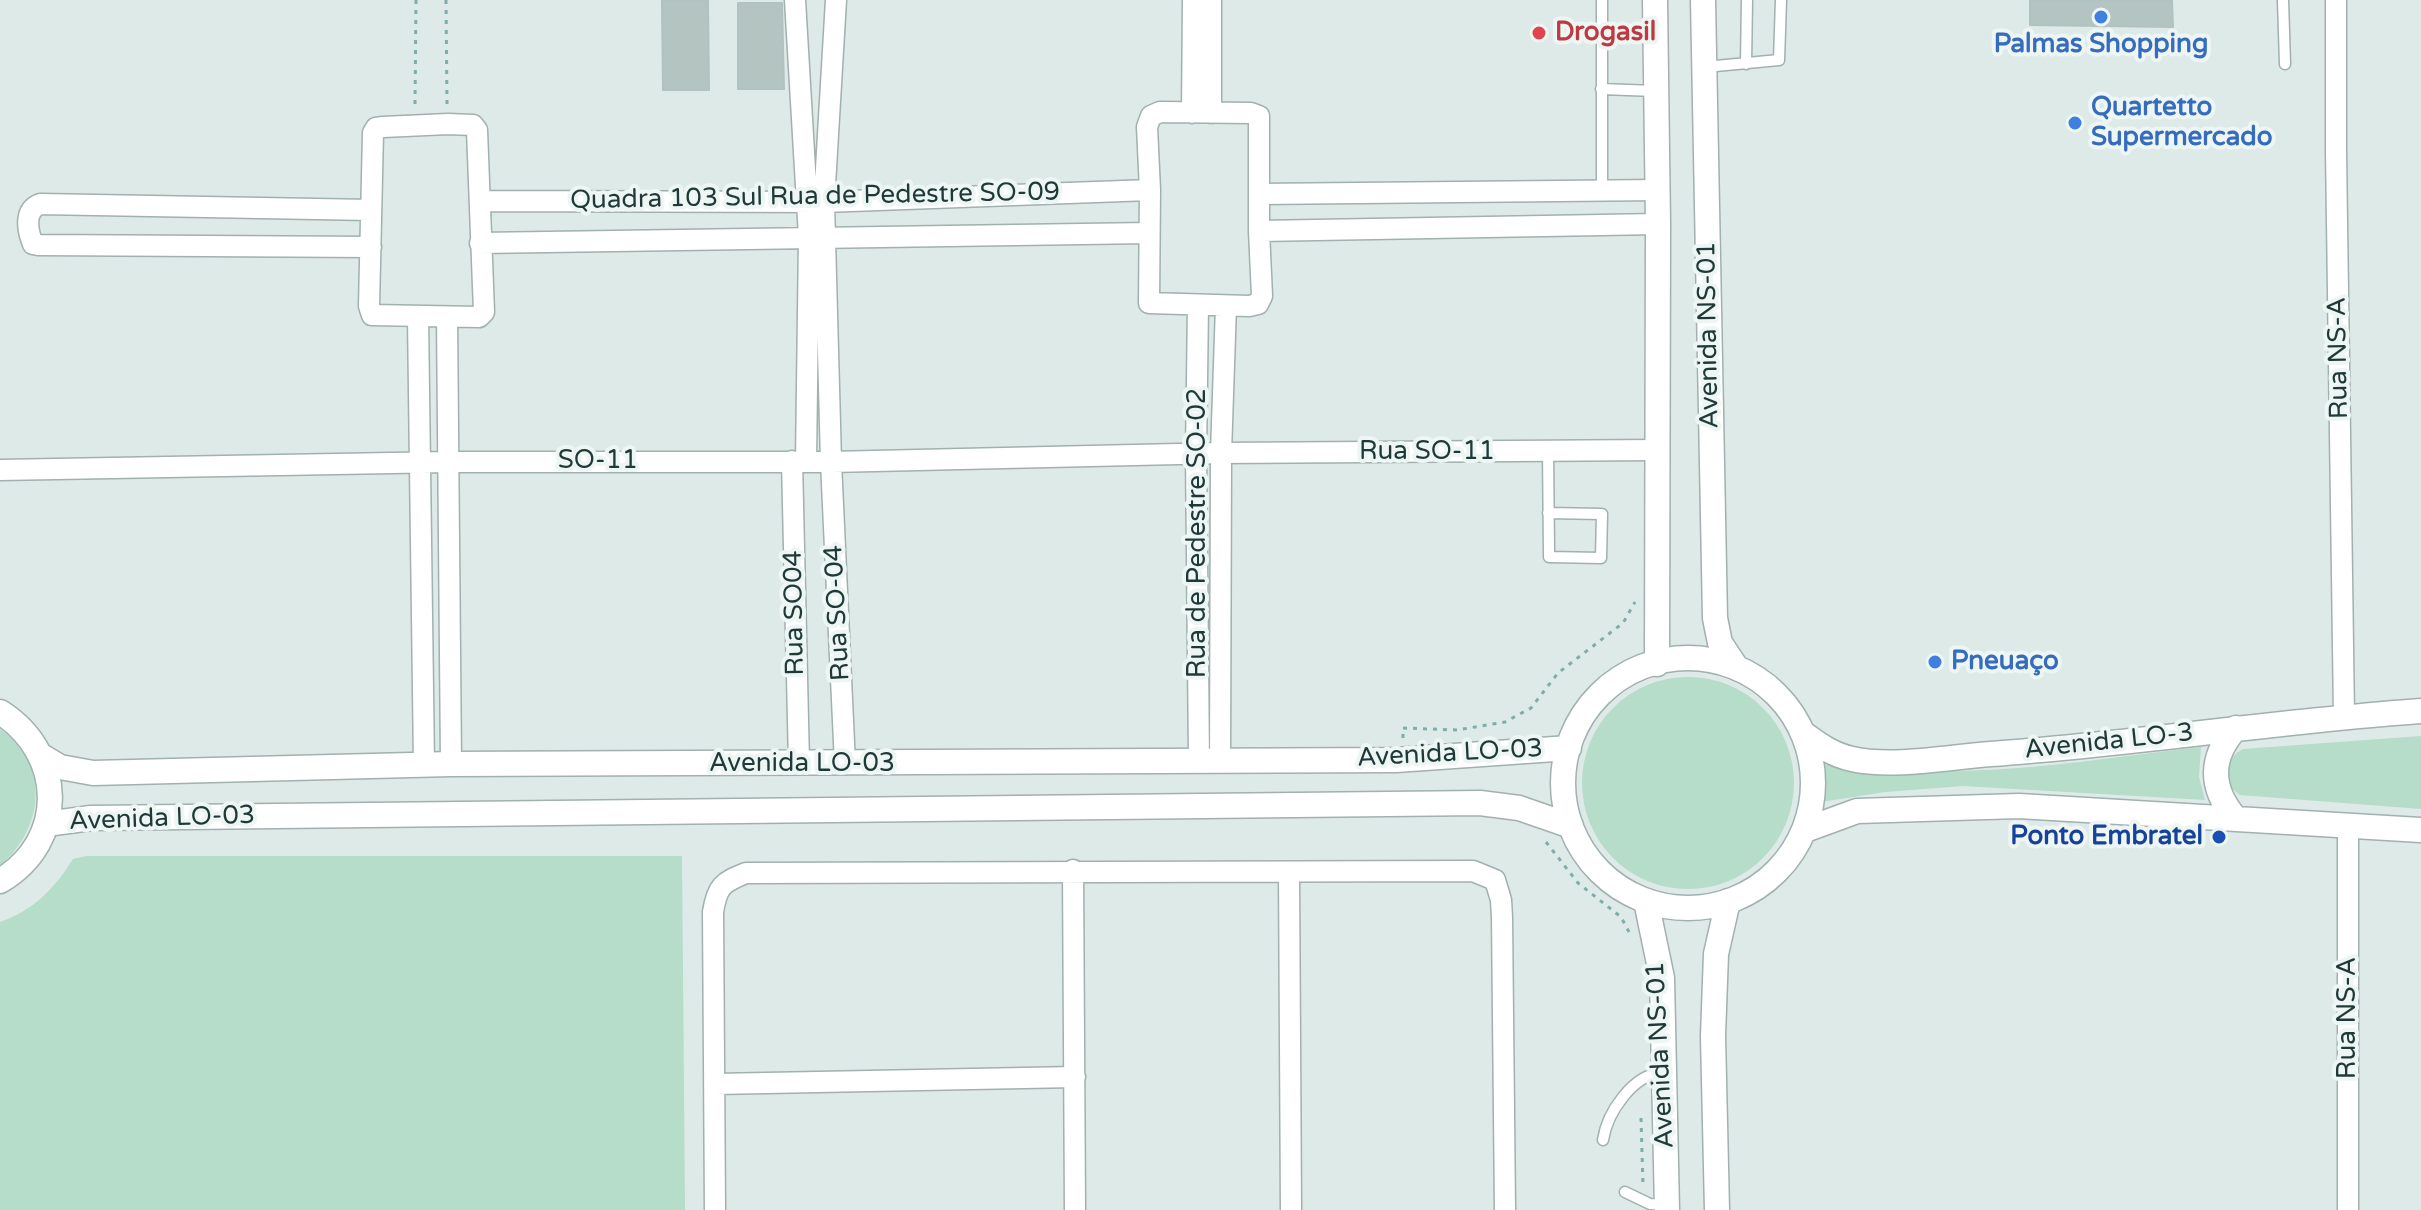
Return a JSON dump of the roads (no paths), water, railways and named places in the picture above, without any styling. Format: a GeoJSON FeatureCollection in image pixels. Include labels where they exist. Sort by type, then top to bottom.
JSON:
{"type":"FeatureCollection","features":[{"type":"Feature","properties":{"kind":"street"},"geometry":{"type":"LineString","coordinates":[[795,0],[817,237]]}},
{"type":"Feature","properties":{"kind":"street"},"geometry":{"type":"LineString","coordinates":[[816,202],[836,0]]}},
{"type":"Feature","properties":{"kind":"street"},"geometry":{"type":"LineString","coordinates":[[1193,0],[1202,113]]}},
{"type":"Feature","properties":{"kind":"street"},"geometry":{"type":"LineString","coordinates":[[1202,113],[1211,0]]}},
{"type":"Feature","properties":{"kind":"street","name":"Avenida NS-01"},"geometry":{"type":"LineString","coordinates":[[1655,0],[1658,190],[1657,664]]}},
{"type":"Feature","properties":{"kind":"street","name":"Avenida NS-01"},"geometry":{"type":"LineString","coordinates":[[1703,0],[1715,618],[1720,643],[1734,664]]}},
{"type":"Feature","properties":{"kind":"street","name":"Rua NS-A"},"geometry":{"type":"LineString","coordinates":[[2336,0],[2344,716]]}},
{"type":"Feature","properties":{"kind":"street"},"geometry":{"type":"LineString","coordinates":[[1160,112],[1202,113],[1251,113],[1259,116],[1261,300],[1252,306],[1149,303],[1149,119],[1160,112]]}},
{"type":"Feature","properties":{"kind":"street"},"geometry":{"type":"LineString","coordinates":[[469,124],[477,128],[480,201],[484,312],[479,317],[380,317],[370,313],[373,133],[376,128],[469,124]]}},
{"type":"Feature","properties":{"kind":"street","name":"Quadra 103 Sul Rua de Pedestre SO-09"},"geometry":{"type":"LineString","coordinates":[[480,201],[816,202],[1150,190]]}},
{"type":"Feature","properties":{"kind":"street"},"geometry":{"type":"LineString","coordinates":[[1259,194],[1658,190]]}},
{"type":"Feature","properties":{"kind":"street"},"geometry":{"type":"LineString","coordinates":[[371,210],[40,204],[32,208],[28,215],[30,239],[34,245],[371,247]]}},
{"type":"Feature","properties":{"kind":"street"},"geometry":{"type":"LineString","coordinates":[[1259,231],[1658,224]]}},
{"type":"Feature","properties":{"kind":"street","name":"Quadra 103 Sul Rua de Pedestre SO-09"},"geometry":{"type":"LineString","coordinates":[[480,243],[1149,233]]}},
{"type":"Feature","properties":{"kind":"street","name":"Rua SO04"},"geometry":{"type":"LineString","coordinates":[[799,764],[799,461],[817,237]]}},
{"type":"Feature","properties":{"kind":"street","name":"Rua SO-04"},"geometry":{"type":"LineString","coordinates":[[817,237],[845,764]]}},
{"type":"Feature","properties":{"kind":"street","name":"Rua de Pedestre SO-02"},"geometry":{"type":"LineString","coordinates":[[1198,305],[1196,454],[1210,761]]}},
{"type":"Feature","properties":{"kind":"street","name":"Rua de Pedestre SO-02"},"geometry":{"type":"LineString","coordinates":[[1210,761],[1226,306]]}},
{"type":"Feature","properties":{"kind":"street"},"geometry":{"type":"LineString","coordinates":[[418,317],[424,765]]}},
{"type":"Feature","properties":{"kind":"street"},"geometry":{"type":"LineString","coordinates":[[447,317],[451,764]]}},
{"type":"Feature","properties":{"kind":"street","name":"Rua SO-11"},"geometry":{"type":"LineString","coordinates":[[1196,454],[1658,450]]}},
{"type":"Feature","properties":{"kind":"street","name":"SO-11"},"geometry":{"type":"LineString","coordinates":[[0,470],[448,462],[831,462],[1196,454]]}},
{"type":"Feature","properties":{"kind":"street"},"geometry":{"type":"LineString","coordinates":[[1671,659],[1734,664],[1782,700],[1804,734],[1813,766],[1813,798],[1805,830],[1784,865],[1753,891],[1716,906],[1675,909],[1646,901],[1602,876],[1577,844],[1563,806],[1563,765],[1575,727],[1599,694],[1633,671],[1671,659]]}},
{"type":"Feature","properties":{"kind":"street","name":"Avenida LO-3"},"geometry":{"type":"LineString","coordinates":[[1804,734],[1830,752],[1851,759],[1902,761],[2025,752],[2344,716],[2421,711]]}},
{"type":"Feature","properties":{"kind":"street"},"geometry":{"type":"LineString","coordinates":[[0,712],[21,728],[40,755],[49,785],[46,824],[28,858],[0,881]]}},
{"type":"Feature","properties":{"kind":"street"},"geometry":{"type":"LineString","coordinates":[[2235,818],[2223,803],[2216,785],[2217,763],[2222,748],[2236,728]]}},
{"type":"Feature","properties":{"kind":"street","name":"Avenida LO-03"},"geometry":{"type":"LineString","coordinates":[[40,755],[60,767],[93,773],[451,764],[1402,760],[1569,748]]}},
{"type":"Feature","properties":{"kind":"street","name":"Avenida LO-03"},"geometry":{"type":"LineString","coordinates":[[46,824],[91,818],[1480,803],[1519,808],[1571,826]]}},
{"type":"Feature","properties":{"kind":"street"},"geometry":{"type":"LineString","coordinates":[[1805,830],[1857,811],[1953,806],[2019,806],[2421,830]]}},
{"type":"Feature","properties":{"kind":"street","name":"Rua NS-A"},"geometry":{"type":"LineString","coordinates":[[2348,825],[2348,1210]]}},
{"type":"Feature","properties":{"kind":"street"},"geometry":{"type":"LineString","coordinates":[[1073,870],[1075,1210]]}},
{"type":"Feature","properties":{"kind":"street"},"geometry":{"type":"LineString","coordinates":[[715,1210],[713,912],[724,882],[746,873],[1073,870],[1473,871],[1495,880],[1502,918],[1505,1210]]}},
{"type":"Feature","properties":{"kind":"street"},"geometry":{"type":"LineString","coordinates":[[1289,872],[1291,1210]]}},
{"type":"Feature","properties":{"kind":"street","name":"Avenida NS-01"},"geometry":{"type":"LineString","coordinates":[[1646,901],[1662,978],[1667,1208]]}},
{"type":"Feature","properties":{"kind":"street","name":"Avenida NS-01"},"geometry":{"type":"LineString","coordinates":[[1717,1210],[1713,1036],[1716,954],[1728,901]]}},
{"type":"Feature","properties":{"kind":"street"},"geometry":{"type":"LineString","coordinates":[[715,1084],[1075,1077]]}},
{"type":"Feature","properties":{"kind":"lane"},"geometry":{"type":"LineString","coordinates":[[1602,0],[1602,190]]}},
{"type":"Feature","properties":{"kind":"lane"},"geometry":{"type":"LineString","coordinates":[[1746,64],[1747,0]]}},
{"type":"Feature","properties":{"kind":"lane"},"geometry":{"type":"LineString","coordinates":[[1705,67],[1776,62],[1781,57],[1781,0]]}},
{"type":"Feature","properties":{"kind":"lane"},"geometry":{"type":"LineString","coordinates":[[2283,0],[2285,64]]}},
{"type":"Feature","properties":{"kind":"lane"},"geometry":{"type":"LineString","coordinates":[[1601,89],[1655,91]]}},
{"type":"Feature","properties":{"kind":"lane"},"geometry":{"type":"LineString","coordinates":[[1548,451],[1548,513],[1549,557],[1601,558],[1603,517],[1600,513],[1548,513]]}},
{"type":"Feature","properties":{"kind":"lane"},"geometry":{"type":"LineString","coordinates":[[1603,1140],[1609,1118],[1629,1091],[1643,1077],[1664,1073]]}},
{"type":"Feature","properties":{"kind":"lane"},"geometry":{"type":"LineString","coordinates":[[1625,1192],[1667,1208]]}},
{"type":"Feature","properties":{"kind":"place","name":"Palmas Shopping"},"geometry":{"type":"Point","coordinates":[2101,17]}},
{"type":"Feature","properties":{"kind":"place","name":"Drogasil"},"geometry":{"type":"Point","coordinates":[1539,33]}},
{"type":"Feature","properties":{"kind":"place","name":"Quartetto Supermercado"},"geometry":{"type":"Point","coordinates":[2075,123]}},
{"type":"Feature","properties":{"kind":"place","name":"Pneuaço"},"geometry":{"type":"Point","coordinates":[1935,662]}},
{"type":"Feature","properties":{"kind":"place","name":"Ponto Embratel"},"geometry":{"type":"Point","coordinates":[2219,837]}}]}
